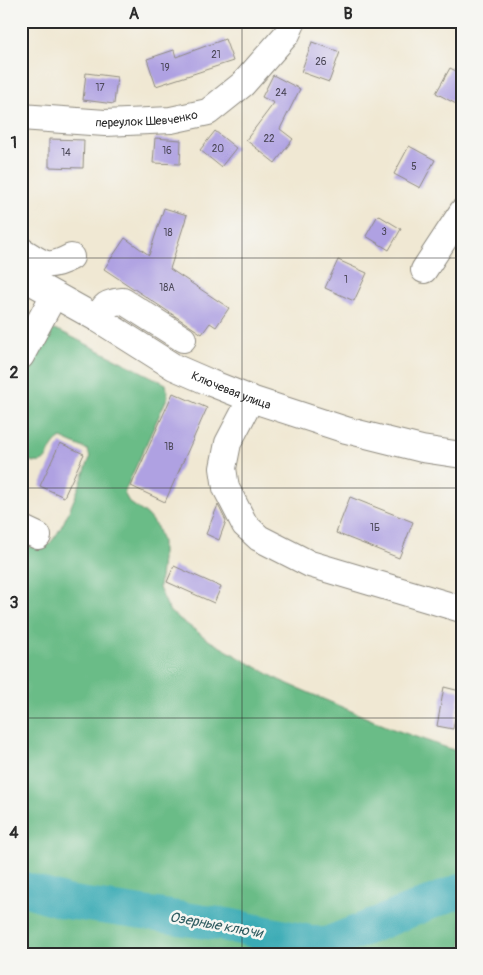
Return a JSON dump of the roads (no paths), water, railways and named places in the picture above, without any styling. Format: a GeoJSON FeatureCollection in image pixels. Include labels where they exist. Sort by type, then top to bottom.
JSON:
{"type":"FeatureCollection","features":[{"type":"Feature","properties":{"kind":"street","name":"переулок Шевченко"},"geometry":{"type":"LineString","coordinates":[[21,117],[106,123],[171,120],[208,112],[243,84],[287,34],[293,21]]}},
{"type":"Feature","properties":{"kind":"street"},"geometry":{"type":"LineString","coordinates":[[424,270],[462,212]]}},
{"type":"Feature","properties":{"kind":"street"},"geometry":{"type":"LineString","coordinates":[[21,250],[46,265],[56,264],[71,257]]}},
{"type":"Feature","properties":{"kind":"street","name":"Ключевая улица"},"geometry":{"type":"LineString","coordinates":[[21,276],[98,319],[174,367],[251,399],[346,430],[422,449],[462,455]]}},
{"type":"Feature","properties":{"kind":"street"},"geometry":{"type":"LineString","coordinates":[[21,356],[54,295]]}},
{"type":"Feature","properties":{"kind":"street"},"geometry":{"type":"LineString","coordinates":[[98,319],[103,307],[110,303],[123,301],[183,339]]}},
{"type":"Feature","properties":{"kind":"street"},"geometry":{"type":"LineString","coordinates":[[251,399],[228,443],[223,468],[226,488],[245,525],[259,538],[310,564],[458,608]]}},
{"type":"Feature","properties":{"kind":"waterway","name":"Озерные ключи"},"geometry":{"type":"LineString","coordinates":[[21,888],[66,902],[227,925],[324,945],[462,890]]}}]}
